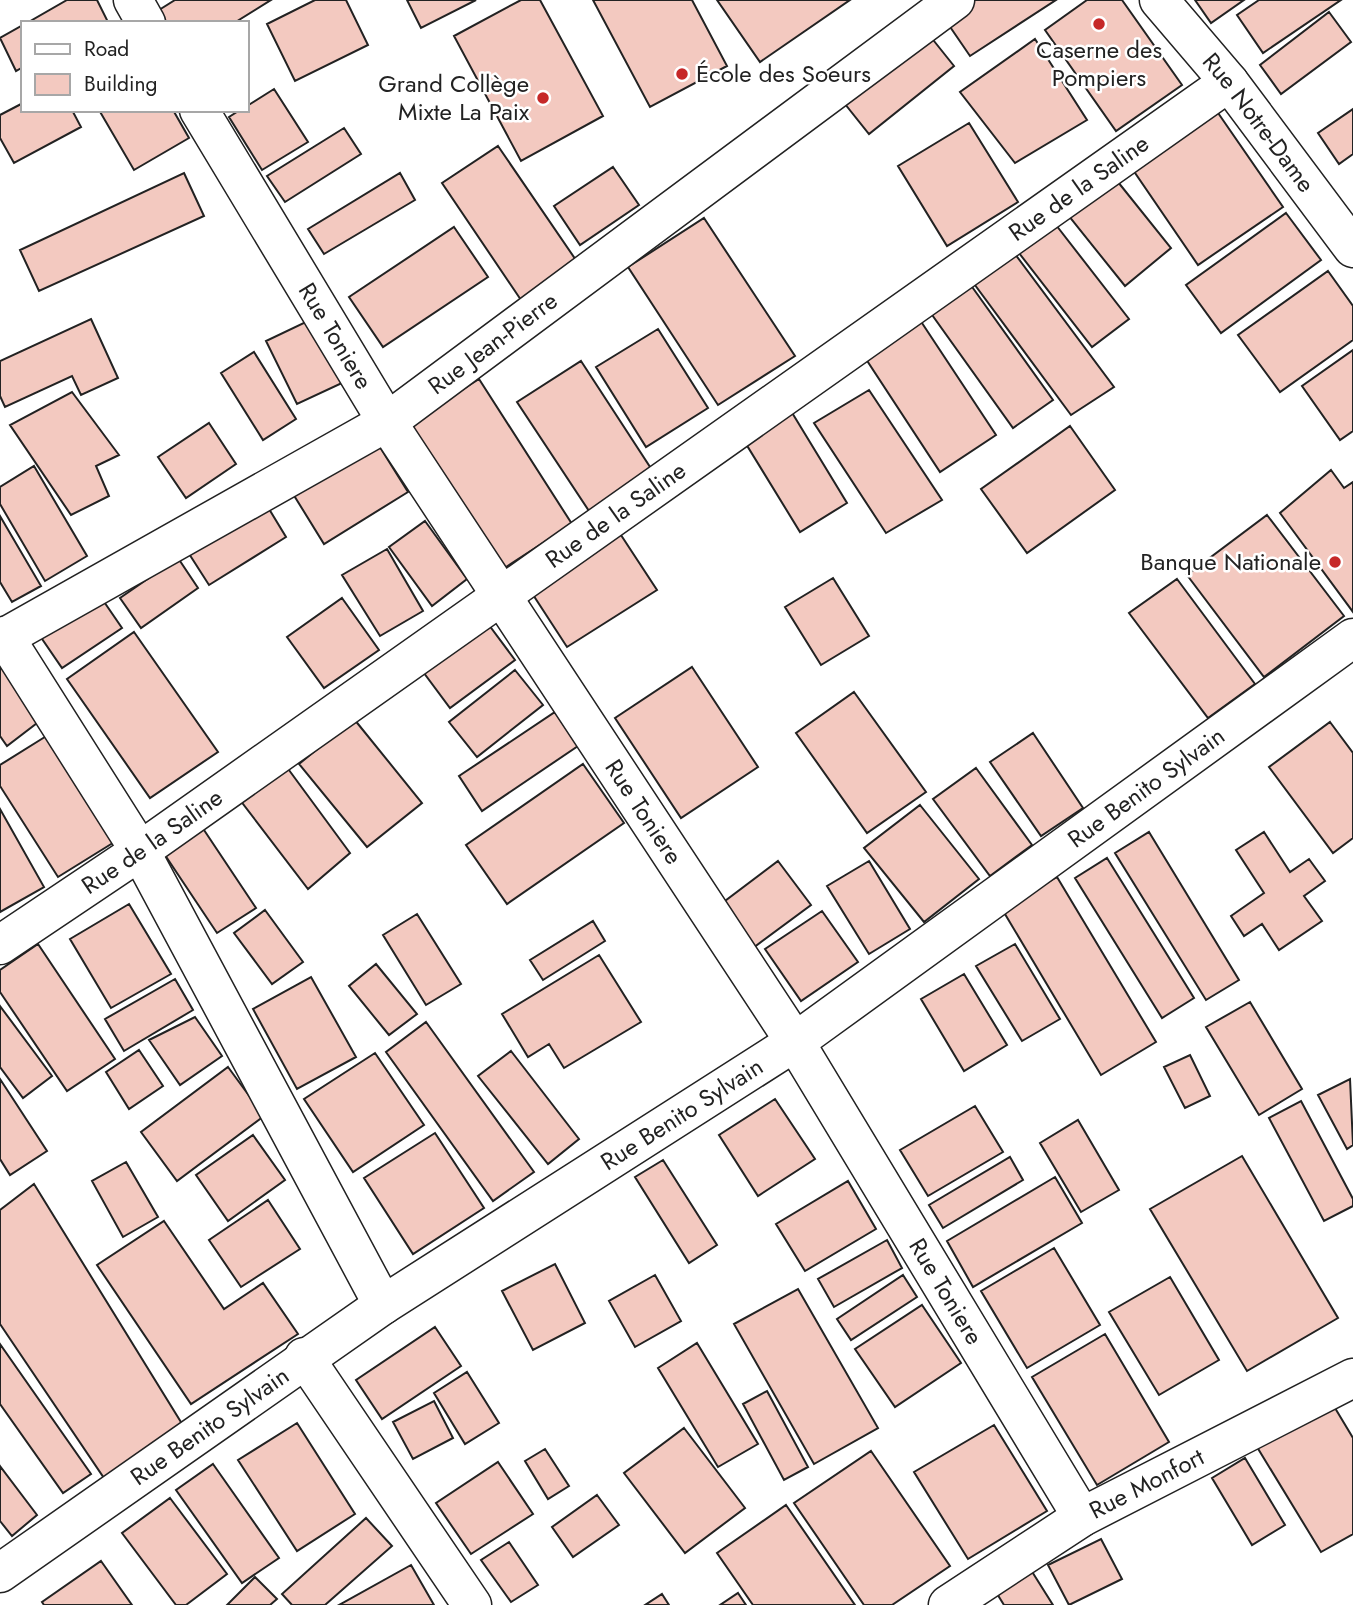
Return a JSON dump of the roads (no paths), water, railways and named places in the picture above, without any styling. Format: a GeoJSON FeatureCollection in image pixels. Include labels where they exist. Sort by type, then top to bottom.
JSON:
{"type":"FeatureCollection","features":[{"type":"Feature","properties":{"kind":"street"},"geometry":{"type":"LineString","coordinates":[[132,0],[145,21]]}},
{"type":"Feature","properties":{"kind":"street","name":"Rue Jean-Pierre"},"geometry":{"type":"LineString","coordinates":[[2,638],[387,422],[955,0]]}},
{"type":"Feature","properties":{"kind":"street","name":"Rue Notre-Dame"},"geometry":{"type":"LineString","coordinates":[[1159,0],[1229,82],[1353,248]]}},
{"type":"Feature","properties":{"kind":"street","name":"Rue de la Saline"},"geometry":{"type":"LineString","coordinates":[[0,945],[140,851],[1229,82]]}},
{"type":"Feature","properties":{"kind":"street","name":"Rue Toniere"},"geometry":{"type":"LineString","coordinates":[[200,112],[387,422],[794,1042],[1082,1517]]}},
{"type":"Feature","properties":{"kind":"street"},"geometry":{"type":"LineString","coordinates":[[2,638],[140,851],[383,1305]]}},
{"type":"Feature","properties":{"kind":"street","name":"Rue Benito Sylvain"},"geometry":{"type":"LineString","coordinates":[[0,1573],[304,1357],[794,1042],[1353,638]]}},
{"type":"Feature","properties":{"kind":"street"},"geometry":{"type":"LineString","coordinates":[[304,1357],[472,1605]]}},
{"type":"Feature","properties":{"kind":"street","name":"Rue Monfort"},"geometry":{"type":"LineString","coordinates":[[948,1605],[1082,1517],[1353,1378]]}},
{"type":"Feature","properties":{"kind":"place","name":"Caserne des Pompiers"},"geometry":{"type":"Point","coordinates":[1099,24]}},
{"type":"Feature","properties":{"kind":"place","name":"École des Soeurs"},"geometry":{"type":"Point","coordinates":[682,74]}},
{"type":"Feature","properties":{"kind":"place","name":"Grand Collège Mixte La Paix"},"geometry":{"type":"Point","coordinates":[543,98]}},
{"type":"Feature","properties":{"kind":"place","name":"Banque Nationale"},"geometry":{"type":"Point","coordinates":[1335,562]}}]}
